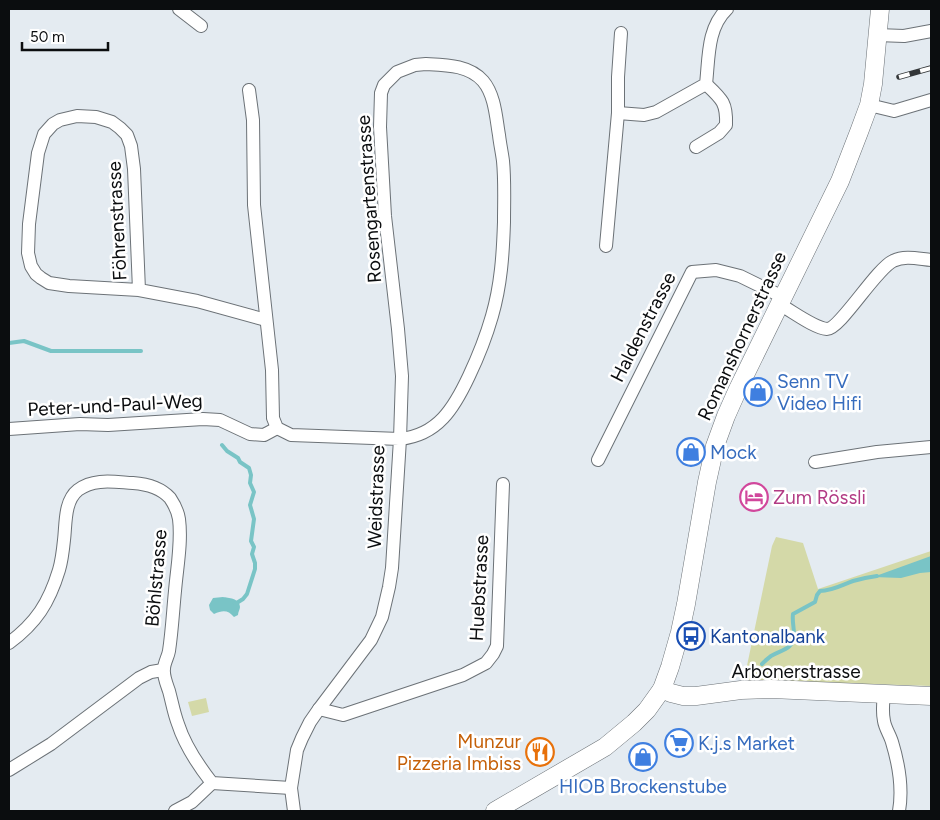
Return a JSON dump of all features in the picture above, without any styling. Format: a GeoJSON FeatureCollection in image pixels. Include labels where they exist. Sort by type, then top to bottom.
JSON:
{"type":"FeatureCollection","features":[{"type":"Feature","properties":{"kind":"main road","name":"Romanshornerstrasse"},"geometry":{"type":"LineString","coordinates":[[495,811],[605,747],[647,710],[662,689],[680,632],[706,482],[716,446],[738,389],[840,181],[859,132],[873,84],[880,9]]}},
{"type":"Feature","properties":{"kind":"main road","name":"Arbonerstrasse"},"geometry":{"type":"LineString","coordinates":[[662,689],[683,696],[756,689],[931,696]]}},
{"type":"Feature","properties":{"kind":"street"},"geometry":{"type":"LineString","coordinates":[[179,9],[201,26]]}},
{"type":"Feature","properties":{"kind":"street"},"geometry":{"type":"LineString","coordinates":[[706,84],[712,32],[717,21],[727,9]]}},
{"type":"Feature","properties":{"kind":"street"},"geometry":{"type":"LineString","coordinates":[[877,36],[904,36],[931,31]]}},
{"type":"Feature","properties":{"kind":"street"},"geometry":{"type":"LineString","coordinates":[[606,246],[618,113],[621,33]]}},
{"type":"Feature","properties":{"kind":"street","name":"Rosengartenstrasse"},"geometry":{"type":"LineString","coordinates":[[415,65],[453,66],[469,71],[483,81],[491,95],[495,110],[503,161],[503,256],[499,286],[492,316],[478,356],[462,389],[445,417],[428,432],[400,438],[402,376],[385,216],[380,127],[381,93],[384,85],[397,72],[415,65]]}},
{"type":"Feature","properties":{"kind":"street"},"geometry":{"type":"LineString","coordinates":[[618,113],[644,115],[656,112],[706,84]]}},
{"type":"Feature","properties":{"kind":"street"},"geometry":{"type":"LineString","coordinates":[[696,147],[719,133],[726,125],[727,112],[722,98],[706,84]]}},
{"type":"Feature","properties":{"kind":"street"},"geometry":{"type":"LineString","coordinates":[[249,90],[252,120],[254,205],[272,370],[273,418],[277,428]]}},
{"type":"Feature","properties":{"kind":"street"},"geometry":{"type":"LineString","coordinates":[[868,105],[894,111],[931,100]]}},
{"type":"Feature","properties":{"kind":"street","name":"Föhrenstrasse"},"geometry":{"type":"LineString","coordinates":[[140,290],[134,169],[131,146],[127,135],[112,122],[96,118],[77,116],[60,120],[53,124],[44,134],[38,153],[29,224],[28,253],[31,266],[36,274],[48,283],[140,290],[196,301],[266,320]]}},
{"type":"Feature","properties":{"kind":"street"},"geometry":{"type":"LineString","coordinates":[[781,301],[810,323],[830,329],[874,279],[892,262],[904,258],[931,260]]}},
{"type":"Feature","properties":{"kind":"street","name":"Haldenstrasse"},"geometry":{"type":"LineString","coordinates":[[598,460],[692,272],[716,270],[740,276],[781,301]]}},
{"type":"Feature","properties":{"kind":"street","name":"Peter-und-Paul-Weg"},"geometry":{"type":"LineString","coordinates":[[9,429],[204,419],[220,420],[250,434],[264,435],[277,428]]}},
{"type":"Feature","properties":{"kind":"street","name":"Weidstrasse"},"geometry":{"type":"LineString","coordinates":[[277,428],[291,435],[400,438],[392,568],[382,616],[371,640],[310,722],[297,750],[291,788],[294,811]]}},
{"type":"Feature","properties":{"kind":"street"},"geometry":{"type":"LineString","coordinates":[[815,462],[877,452],[931,447]]}},
{"type":"Feature","properties":{"kind":"street","name":"Böhlstrasse"},"geometry":{"type":"LineString","coordinates":[[9,643],[28,628],[47,602],[59,569],[66,513],[75,492],[85,485],[95,482],[146,484],[158,488],[170,498],[175,506],[180,531],[168,652],[163,670],[177,724],[186,743],[212,783]]}},
{"type":"Feature","properties":{"kind":"street","name":"Huebstrasse"},"geometry":{"type":"LineString","coordinates":[[319,709],[343,715],[463,675],[486,663],[497,646],[503,484]]}},
{"type":"Feature","properties":{"kind":"street"},"geometry":{"type":"LineString","coordinates":[[9,770],[51,744],[139,678],[150,672],[163,670]]}},
{"type":"Feature","properties":{"kind":"street"},"geometry":{"type":"LineString","coordinates":[[884,693],[883,718],[900,774],[899,811]]}},
{"type":"Feature","properties":{"kind":"street"},"geometry":{"type":"LineString","coordinates":[[175,811],[192,802],[212,783],[291,788]]}},
{"type":"Feature","properties":{"kind":"green space"},"geometry":{"type":"Polygon","coordinates":[[[776,537],[803,543],[818,589],[931,551],[931,686],[744,680],[772,546],[776,537]]]}},
{"type":"Feature","properties":{"kind":"green space"},"geometry":{"type":"Polygon","coordinates":[[[206,698],[209,712],[192,716],[188,702],[206,698]]]}},
{"type":"Feature","properties":{"kind":"water"},"geometry":{"type":"Polygon","coordinates":[[[931,556],[931,572],[901,578],[873,577],[931,556]]]}},
{"type":"Feature","properties":{"kind":"water"},"geometry":{"type":"Polygon","coordinates":[[[223,597],[238,602],[240,607],[238,615],[234,617],[225,611],[214,614],[210,610],[209,605],[213,598],[223,597]]]}},
{"type":"Feature","properties":{"kind":"waterway"},"geometry":{"type":"LineString","coordinates":[[9,343],[24,341],[51,351],[141,351]]}},
{"type":"Feature","properties":{"kind":"waterway"},"geometry":{"type":"LineString","coordinates":[[222,445],[249,468],[251,475],[250,483],[254,492],[250,505],[254,519],[251,541],[254,547],[252,554],[255,569],[247,594],[235,604]]}},
{"type":"Feature","properties":{"kind":"waterway"},"geometry":{"type":"LineString","coordinates":[[762,664],[792,643],[794,635],[793,614],[815,602],[820,591],[877,576]]}},
{"type":"Feature","properties":{"kind":"railway"},"geometry":{"type":"LineString","coordinates":[[899,77],[931,68]]}},
{"type":"Feature","properties":{"kind":"place","name":"Senn TV Video Hifi"},"geometry":{"type":"Point","coordinates":[758,392]}},
{"type":"Feature","properties":{"kind":"place","name":"Mock"},"geometry":{"type":"Point","coordinates":[691,452]}},
{"type":"Feature","properties":{"kind":"place","name":"Zum Rössli"},"geometry":{"type":"Point","coordinates":[754,497]}},
{"type":"Feature","properties":{"kind":"place","name":"Kantonalbank"},"geometry":{"type":"Point","coordinates":[691,636]}},
{"type":"Feature","properties":{"kind":"place","name":"K.j.s Market"},"geometry":{"type":"Point","coordinates":[679,743]}},
{"type":"Feature","properties":{"kind":"place","name":"Munzur Pizzeria Imbiss"},"geometry":{"type":"Point","coordinates":[540,752]}},
{"type":"Feature","properties":{"kind":"place","name":"HIOB Brockenstube"},"geometry":{"type":"Point","coordinates":[643,757]}}]}
